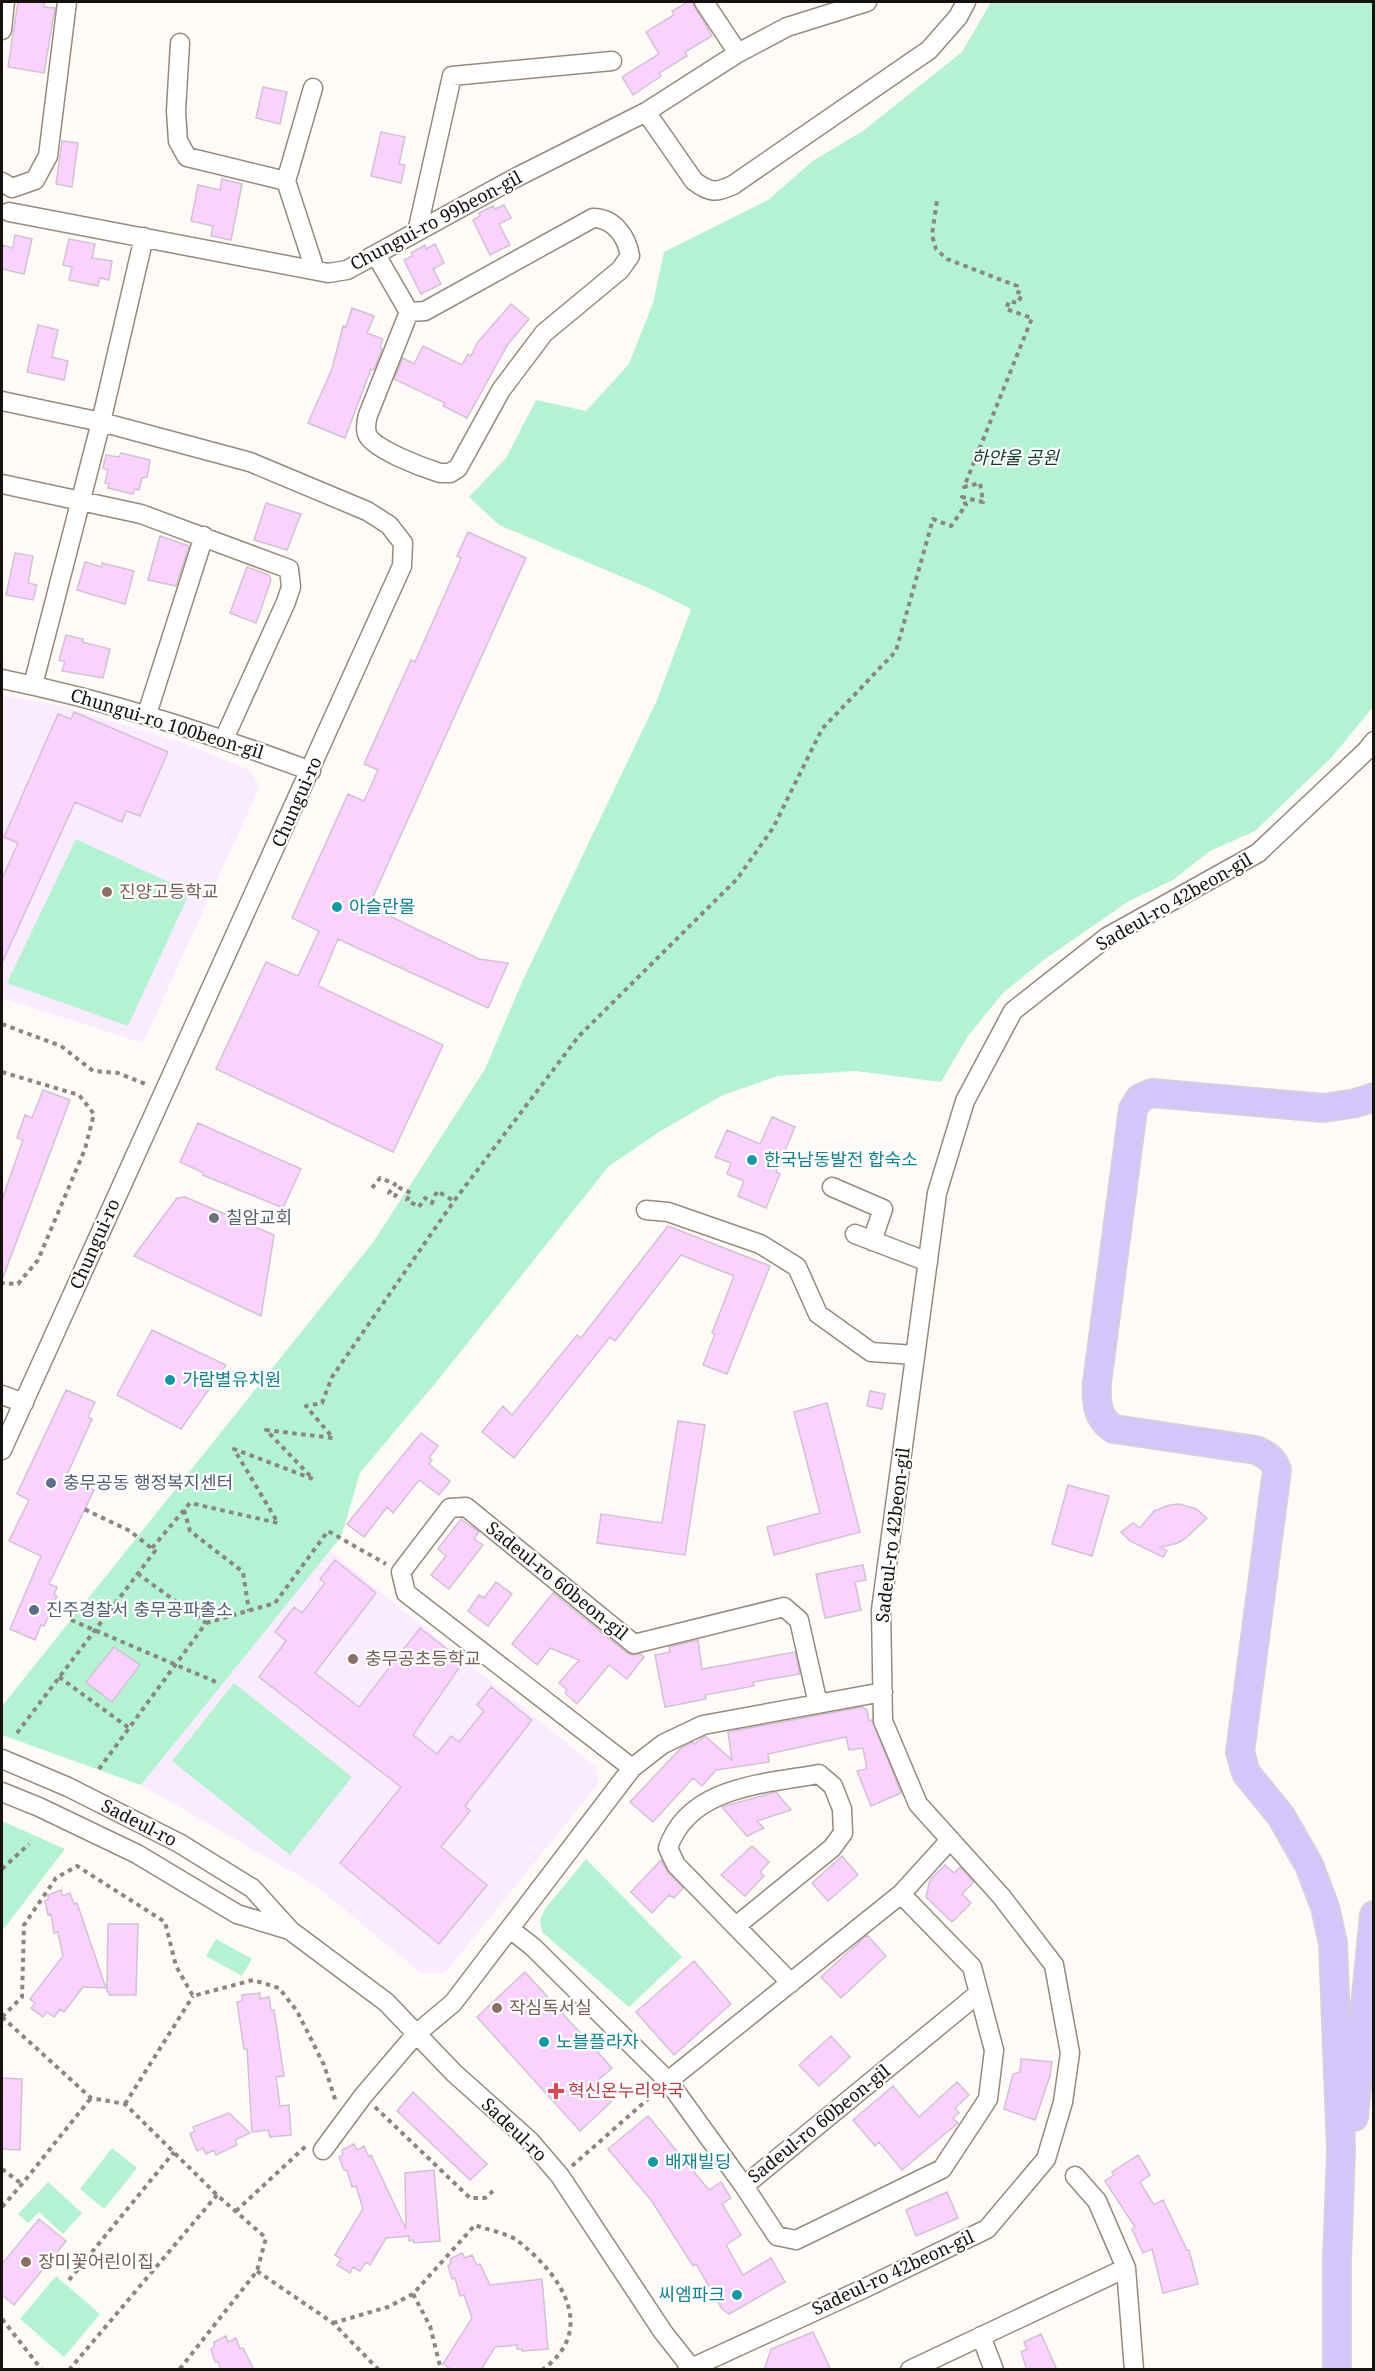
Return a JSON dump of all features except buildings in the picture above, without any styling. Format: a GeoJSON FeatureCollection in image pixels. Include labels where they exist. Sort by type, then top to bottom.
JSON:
{"type":"FeatureCollection","features":[{"type":"Feature","properties":{"kind":"highway"},"geometry":{"type":"LineString","coordinates":[[1337,2370],[1337,2259],[1341,2151],[1333,1943],[1325,1907],[1309,1865],[1281,1816],[1246,1773],[1240,1752],[1276,1470],[1274,1462],[1267,1455],[1256,1450],[1114,1429],[1105,1424],[1096,1400],[1133,1109],[1140,1098],[1152,1093],[1324,1108],[1356,1103],[1374,1097]]}},
{"type":"Feature","properties":{"kind":"highway"},"geometry":{"type":"LineString","coordinates":[[1337,2370],[1355,2112],[1374,1915]]}},
{"type":"Feature","properties":{"kind":"street"},"geometry":{"type":"LineString","coordinates":[[2,30],[5,2]]}},
{"type":"Feature","properties":{"kind":"street"},"geometry":{"type":"LineString","coordinates":[[5,212],[7,185],[35,180],[48,156],[67,2]]}},
{"type":"Feature","properties":{"kind":"street"},"geometry":{"type":"LineString","coordinates":[[704,2],[738,53]]}},
{"type":"Feature","properties":{"kind":"street","name":"Chungui-ro 99beon-gil"},"geometry":{"type":"LineString","coordinates":[[5,212],[328,273],[347,270],[517,177],[646,112],[738,53],[787,27],[867,2]]}},
{"type":"Feature","properties":{"kind":"street"},"geometry":{"type":"LineString","coordinates":[[646,112],[694,182],[704,189],[718,192],[733,185],[928,50],[958,17],[966,2]]}},
{"type":"Feature","properties":{"kind":"street"},"geometry":{"type":"LineString","coordinates":[[180,42],[176,111],[178,141],[187,157],[286,181]]}},
{"type":"Feature","properties":{"kind":"street"},"geometry":{"type":"LineString","coordinates":[[417,232],[452,76],[612,61]]}},
{"type":"Feature","properties":{"kind":"street"},"geometry":{"type":"LineString","coordinates":[[314,88],[286,181],[315,270]]}},
{"type":"Feature","properties":{"kind":"street"},"geometry":{"type":"LineString","coordinates":[[593,218],[601,218],[615,225],[628,247],[630,256],[621,270],[586,296],[544,333],[501,390],[458,468],[450,472],[431,471],[380,448],[371,441],[367,434],[365,425],[368,415],[409,312],[425,311],[593,218]]}},
{"type":"Feature","properties":{"kind":"street"},"geometry":{"type":"LineString","coordinates":[[33,686],[82,500],[144,237]]}},
{"type":"Feature","properties":{"kind":"street"},"geometry":{"type":"LineString","coordinates":[[376,255],[409,312]]}},
{"type":"Feature","properties":{"kind":"street","name":"Chungui-ro"},"geometry":{"type":"LineString","coordinates":[[2,401],[101,422],[250,462],[367,511],[389,525],[403,543],[402,566],[2,1450]]}},
{"type":"Feature","properties":{"kind":"street"},"geometry":{"type":"LineString","coordinates":[[2,484],[141,514],[289,569],[291,587],[271,638],[224,739]]}},
{"type":"Feature","properties":{"kind":"street"},"geometry":{"type":"LineString","coordinates":[[147,714],[204,536]]}},
{"type":"Feature","properties":{"kind":"street","name":"Chungui-ro 100beon-gil"},"geometry":{"type":"LineString","coordinates":[[2,679],[147,714],[311,771]]}},
{"type":"Feature","properties":{"kind":"street","name":"Sadeul-ro 42beon-gil"},"geometry":{"type":"LineString","coordinates":[[690,2369],[987,2229],[1046,2159],[1064,2102],[1070,2053],[1054,1965],[1000,1896],[918,1804],[883,1721],[881,1610],[937,1193],[964,1101],[1013,1011],[1107,937],[1257,853],[1374,741]]}},
{"type":"Feature","properties":{"kind":"street"},"geometry":{"type":"LineString","coordinates":[[832,1187],[883,1209],[863,1237],[928,1262]]}},
{"type":"Feature","properties":{"kind":"street"},"geometry":{"type":"LineString","coordinates":[[646,1210],[668,1212],[760,1244],[797,1267],[818,1314],[871,1352],[915,1355]]}},
{"type":"Feature","properties":{"kind":"street"},"geometry":{"type":"LineString","coordinates":[[2,1395],[24,1403]]}},
{"type":"Feature","properties":{"kind":"street","name":"Sadeul-ro 60beon-gil"},"geometry":{"type":"LineString","coordinates":[[401,1572],[450,1508],[466,1507],[634,1644],[784,1607],[799,1620],[818,1704]]}},
{"type":"Feature","properties":{"kind":"street"},"geometry":{"type":"LineString","coordinates":[[401,1572],[406,1593],[632,1768]]}},
{"type":"Feature","properties":{"kind":"street"},"geometry":{"type":"LineString","coordinates":[[319,2144],[416,2034],[453,2003],[632,1768],[663,1744],[703,1725],[883,1692]]}},
{"type":"Feature","properties":{"kind":"street","name":"Sadeul-ro"},"geometry":{"type":"LineString","coordinates":[[2,1759],[68,1787],[179,1843],[252,1888],[291,1930],[386,2002],[454,2073],[530,2141],[560,2176],[690,2369]]}},
{"type":"Feature","properties":{"kind":"street"},"geometry":{"type":"LineString","coordinates":[[736,1926],[832,1848],[843,1833],[842,1809],[833,1786],[819,1774],[733,1789],[703,1803],[674,1832],[668,1848],[676,1865],[791,1983]]}},
{"type":"Feature","properties":{"kind":"street","name":"Sadeul-ro"},"geometry":{"type":"LineString","coordinates":[[2,1792],[39,1807],[137,1854],[237,1914],[291,1930]]}},
{"type":"Feature","properties":{"kind":"street"},"geometry":{"type":"LineString","coordinates":[[668,2081],[901,1894],[950,1840]]}},
{"type":"Feature","properties":{"kind":"street","name":"Sadeul-ro 60beon-gil"},"geometry":{"type":"LineString","coordinates":[[901,1894],[972,1967],[979,1992],[994,2050],[988,2099],[942,2169],[796,2240],[777,2236],[744,2186],[979,1992]]}},
{"type":"Feature","properties":{"kind":"street"},"geometry":{"type":"LineString","coordinates":[[510,1929],[533,1947],[668,2081],[744,2186]]}},
{"type":"Feature","properties":{"kind":"street"},"geometry":{"type":"LineString","coordinates":[[1075,2176],[1097,2201],[1126,2268],[1134,2370]]}},
{"type":"Feature","properties":{"kind":"street"},"geometry":{"type":"LineString","coordinates":[[910,2370],[1126,2268]]}},
{"type":"Feature","properties":{"kind":"street"},"geometry":{"type":"LineString","coordinates":[[981,2336],[994,2370]]}},
{"type":"Feature","properties":{"kind":"path"},"geometry":{"type":"LineString","coordinates":[[152,1548],[190,1503],[278,1523],[234,1449],[313,1479],[266,1430],[333,1438],[306,1406],[322,1403],[332,1377],[454,1201],[578,1037],[737,879],[773,828],[822,729],[896,651],[933,519],[951,526],[966,505],[962,497],[983,502],[980,483],[964,488],[1032,318],[1006,309],[1009,301],[1018,303],[1022,294],[1016,291],[1017,285],[947,259],[936,249],[932,235],[938,200]]}},
{"type":"Feature","properties":{"kind":"path"},"geometry":{"type":"LineString","coordinates":[[2,1024],[61,1046],[93,1071],[118,1073],[165,1092]]}},
{"type":"Feature","properties":{"kind":"path"},"geometry":{"type":"LineString","coordinates":[[2,1072],[79,1095],[94,1114],[85,1149],[38,1260],[18,1284],[2,1283]]}},
{"type":"Feature","properties":{"kind":"path"},"geometry":{"type":"LineString","coordinates":[[372,1188],[380,1178],[394,1184],[390,1193],[395,1196],[400,1188],[411,1193],[407,1200],[419,1207],[425,1198],[432,1203],[437,1191],[454,1201]]}},
{"type":"Feature","properties":{"kind":"path"},"geometry":{"type":"LineString","coordinates":[[17,1733],[155,1551],[130,1531],[84,1509]]}},
{"type":"Feature","properties":{"kind":"path"},"geometry":{"type":"LineString","coordinates":[[184,1509],[190,1531],[243,1572],[249,1611]]}},
{"type":"Feature","properties":{"kind":"path"},"geometry":{"type":"LineString","coordinates":[[99,1769],[206,1623],[275,1603],[328,1531],[401,1572]]}},
{"type":"Feature","properties":{"kind":"path"},"geometry":{"type":"LineString","coordinates":[[138,1574],[206,1623]]}},
{"type":"Feature","properties":{"kind":"path"},"geometry":{"type":"LineString","coordinates":[[71,1620],[216,1682]]}},
{"type":"Feature","properties":{"kind":"path"},"geometry":{"type":"LineString","coordinates":[[59,1677],[129,1728]]}},
{"type":"Feature","properties":{"kind":"path"},"geometry":{"type":"LineString","coordinates":[[2,1869],[29,1844]]}},
{"type":"Feature","properties":{"kind":"path"},"geometry":{"type":"LineString","coordinates":[[179,2370],[257,2271],[266,2238],[217,2195],[125,2104],[91,2098],[2,2017],[22,1997],[24,1925],[56,1878],[77,1866],[165,1922],[176,1966],[193,1996]]}},
{"type":"Feature","properties":{"kind":"path"},"geometry":{"type":"LineString","coordinates":[[125,2104],[193,1996],[253,1980],[279,1988],[297,2011],[324,2065],[336,2101],[332,2111]]}},
{"type":"Feature","properties":{"kind":"path"},"geometry":{"type":"LineString","coordinates":[[560,2176],[668,2081]]}},
{"type":"Feature","properties":{"kind":"path"},"geometry":{"type":"LineString","coordinates":[[363,2096],[470,2198],[485,2198],[494,2191]]}},
{"type":"Feature","properties":{"kind":"path"},"geometry":{"type":"LineString","coordinates":[[2,2207],[91,2098]]}},
{"type":"Feature","properties":{"kind":"path"},"geometry":{"type":"LineString","coordinates":[[236,2211],[319,2144]]}},
{"type":"Feature","properties":{"kind":"path"},"geometry":{"type":"LineString","coordinates":[[69,2280],[174,2152]]}},
{"type":"Feature","properties":{"kind":"path"},"geometry":{"type":"LineString","coordinates":[[2,2169],[22,2184]]}},
{"type":"Feature","properties":{"kind":"path"},"geometry":{"type":"LineString","coordinates":[[69,2370],[217,2195]]}},
{"type":"Feature","properties":{"kind":"path"},"geometry":{"type":"LineString","coordinates":[[333,2323],[388,2307],[413,2294],[475,2225],[516,2240],[546,2269],[566,2295],[572,2315],[569,2340],[549,2365],[542,2370]]}},
{"type":"Feature","properties":{"kind":"path"},"geometry":{"type":"LineString","coordinates":[[257,2271],[333,2323],[379,2370]]}},
{"type":"Feature","properties":{"kind":"path"},"geometry":{"type":"LineString","coordinates":[[413,2294],[430,2326],[441,2370]]}},
{"type":"Feature","properties":{"kind":"path"},"geometry":{"type":"LineString","coordinates":[[2,2319],[42,2370]]}},
{"type":"Feature","properties":{"kind":"shaded area","name":"진양고등학교"},"geometry":{"type":"Polygon","coordinates":[[[2,695],[61,706],[181,742],[249,770],[260,786],[143,1043],[2,998],[2,695]]]}},
{"type":"Feature","properties":{"kind":"shaded area","name":"충무공초등학교"},"geometry":{"type":"Polygon","coordinates":[[[330,1551],[596,1767],[599,1783],[445,1973],[421,1973],[315,1885],[141,1785],[330,1551]]]}},
{"type":"Feature","properties":{"kind":"green space","name":"하얀울 공원"},"geometry":{"type":"Polygon","coordinates":[[[991,2],[1373,2],[1374,706],[1331,758],[1255,831],[1210,851],[1173,880],[1129,901],[1045,959],[1003,993],[968,1036],[941,1082],[856,1071],[777,1076],[721,1096],[659,1132],[609,1166],[438,1380],[360,1473],[341,1537],[141,1785],[2,1735],[2,1706],[374,1241],[485,1069],[522,982],[657,700],[691,609],[653,590],[499,525],[469,497],[506,458],[536,400],[586,411],[629,364],[653,303],[664,252],[768,200],[814,160],[863,131],[962,52],[991,2]]]}},
{"type":"Feature","properties":{"kind":"green space"},"geometry":{"type":"Polygon","coordinates":[[[76,839],[190,892],[128,1026],[7,983],[76,839]]]}},
{"type":"Feature","properties":{"kind":"green space"},"geometry":{"type":"Polygon","coordinates":[[[234,1683],[352,1777],[290,1855],[172,1761],[234,1683]]]}},
{"type":"Feature","properties":{"kind":"green space"},"geometry":{"type":"Polygon","coordinates":[[[2,1821],[65,1849],[2,1931],[2,1821]]]}},
{"type":"Feature","properties":{"kind":"green space"},"geometry":{"type":"Polygon","coordinates":[[[586,1859],[682,1957],[629,2007],[542,1932],[540,1920],[545,1909],[586,1859]]]}},
{"type":"Feature","properties":{"kind":"green space"},"geometry":{"type":"Polygon","coordinates":[[[216,1939],[252,1959],[242,1976],[206,1956],[216,1939]]]}},
{"type":"Feature","properties":{"kind":"green space"},"geometry":{"type":"Polygon","coordinates":[[[112,2148],[137,2168],[104,2209],[80,2189],[112,2148]]]}},
{"type":"Feature","properties":{"kind":"green space"},"geometry":{"type":"Polygon","coordinates":[[[48,2182],[82,2213],[63,2234],[39,2212],[28,2223],[18,2214],[48,2182]]]}},
{"type":"Feature","properties":{"kind":"green space"},"geometry":{"type":"Polygon","coordinates":[[[56,2276],[100,2314],[64,2357],[20,2319],[56,2276]]]}},
{"type":"Feature","properties":{"kind":"place","name":"진양고등학교"},"geometry":{"type":"Point","coordinates":[107,892]}},
{"type":"Feature","properties":{"kind":"place","name":"아슬란몰"},"geometry":{"type":"Point","coordinates":[337,907]}},
{"type":"Feature","properties":{"kind":"place","name":"한국남동발전 합숙소"},"geometry":{"type":"Point","coordinates":[752,1160]}},
{"type":"Feature","properties":{"kind":"place","name":"칠암교회"},"geometry":{"type":"Point","coordinates":[214,1218]}},
{"type":"Feature","properties":{"kind":"place","name":"가람별유치원"},"geometry":{"type":"Point","coordinates":[170,1380]}},
{"type":"Feature","properties":{"kind":"place","name":"충무공동 행정복지센터"},"geometry":{"type":"Point","coordinates":[51,1483]}},
{"type":"Feature","properties":{"kind":"place","name":"진주경찰서 충무공파출소"},"geometry":{"type":"Point","coordinates":[34,1610]}},
{"type":"Feature","properties":{"kind":"place","name":"충무공초등학교"},"geometry":{"type":"Point","coordinates":[353,1659]}},
{"type":"Feature","properties":{"kind":"place","name":"작심독서실"},"geometry":{"type":"Point","coordinates":[497,2008]}},
{"type":"Feature","properties":{"kind":"place","name":"노블플라자"},"geometry":{"type":"Point","coordinates":[544,2042]}},
{"type":"Feature","properties":{"kind":"place","name":"혁신온누리약국"},"geometry":{"type":"Point","coordinates":[556,2091]}},
{"type":"Feature","properties":{"kind":"place","name":"배재빌딩"},"geometry":{"type":"Point","coordinates":[653,2162]}},
{"type":"Feature","properties":{"kind":"place","name":"장미꽃어린이집"},"geometry":{"type":"Point","coordinates":[26,2262]}},
{"type":"Feature","properties":{"kind":"place","name":"씨엠파크"},"geometry":{"type":"Point","coordinates":[737,2295]}}]}
